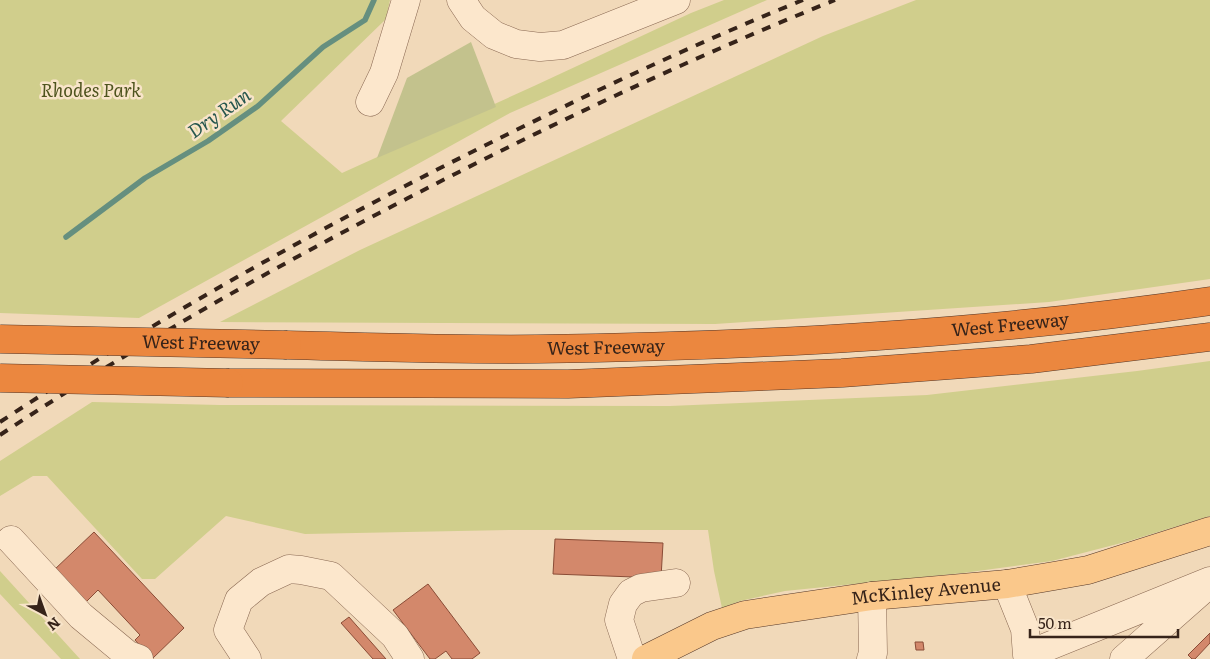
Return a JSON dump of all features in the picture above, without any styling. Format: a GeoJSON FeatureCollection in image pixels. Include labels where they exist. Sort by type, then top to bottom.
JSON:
{"type":"FeatureCollection","features":[{"type":"Feature","properties":{"kind":"highway","name":"West Freeway"},"geometry":{"type":"LineString","coordinates":[[0,339],[537,349],[805,341],[947,331],[1089,317],[1210,301]]}},
{"type":"Feature","properties":{"kind":"highway","name":"West Freeway"},"geometry":{"type":"LineString","coordinates":[[0,378],[229,383],[568,384],[842,373],[1031,359],[1210,337]]}},
{"type":"Feature","properties":{"kind":"main road","name":"McKinley Avenue"},"geometry":{"type":"LineString","coordinates":[[646,659],[712,626],[745,615],[872,596],[1007,584],[1088,570],[1210,530]]}},
{"type":"Feature","properties":{"kind":"lane"},"geometry":{"type":"LineString","coordinates":[[370,102],[384,73],[406,0]]}},
{"type":"Feature","properties":{"kind":"lane"},"geometry":{"type":"LineString","coordinates":[[461,0],[473,18],[494,35],[516,44],[540,48],[563,44],[676,0]]}},
{"type":"Feature","properties":{"kind":"lane"},"geometry":{"type":"LineString","coordinates":[[10,540],[81,616],[128,655],[138,659]]}},
{"type":"Feature","properties":{"kind":"lane"},"geometry":{"type":"LineString","coordinates":[[247,659],[228,630],[238,600],[261,582],[289,569],[331,576],[395,636],[410,659]]}},
{"type":"Feature","properties":{"kind":"lane"},"geometry":{"type":"LineString","coordinates":[[1007,584],[1025,629],[1026,657],[1210,582]]}},
{"type":"Feature","properties":{"kind":"lane"},"geometry":{"type":"LineString","coordinates":[[1124,659],[1210,582]]}},
{"type":"Feature","properties":{"kind":"lane"},"geometry":{"type":"LineString","coordinates":[[632,659],[619,620],[622,604],[631,593],[641,588],[676,583]]}},
{"type":"Feature","properties":{"kind":"lane"},"geometry":{"type":"LineString","coordinates":[[871,659],[874,653],[872,596]]}},
{"type":"Feature","properties":{"kind":"green space","name":"Rhodes Park"},"geometry":{"type":"Polygon","coordinates":[[[0,0],[390,0],[386,19],[281,121],[342,173],[691,13],[724,0],[767,0],[510,113],[139,318],[0,313],[0,0]]]}},
{"type":"Feature","properties":{"kind":"green space"},"geometry":{"type":"Polygon","coordinates":[[[916,0],[1210,0],[1210,279],[1049,302],[715,324],[220,322],[360,250],[823,36],[916,0]]]}},
{"type":"Feature","properties":{"kind":"green space"},"geometry":{"type":"Polygon","coordinates":[[[1210,361],[1210,516],[1129,541],[1052,561],[963,573],[785,591],[740,601],[722,608],[708,530],[509,530],[305,534],[226,516],[155,579],[142,579],[47,476],[33,476],[0,496],[0,461],[92,402],[220,405],[670,406],[927,395],[1210,361]]]}},
{"type":"Feature","properties":{"kind":"green space"},"geometry":{"type":"Polygon","coordinates":[[[0,571],[80,659],[61,659],[0,594],[0,571]]]}},
{"type":"Feature","properties":{"kind":"shaded area"},"geometry":{"type":"Polygon","coordinates":[[[471,42],[496,107],[377,158],[407,78],[471,42]]]}},
{"type":"Feature","properties":{"kind":"building"},"geometry":{"type":"Polygon","coordinates":[[[94,532],[184,628],[152,659],[135,640],[140,635],[98,590],[85,603],[54,570],[94,532]]]}},
{"type":"Feature","properties":{"kind":"building"},"geometry":{"type":"Polygon","coordinates":[[[555,539],[663,543],[661,578],[553,574],[555,539]]]}},
{"type":"Feature","properties":{"kind":"building"},"geometry":{"type":"Polygon","coordinates":[[[428,584],[480,653],[472,659],[452,659],[446,651],[435,659],[430,659],[393,610],[428,584]]]}},
{"type":"Feature","properties":{"kind":"building"},"geometry":{"type":"Polygon","coordinates":[[[349,617],[386,659],[373,659],[341,623],[349,617]]]}},
{"type":"Feature","properties":{"kind":"building"},"geometry":{"type":"Polygon","coordinates":[[[1210,633],[1210,643],[1195,659],[1192,659],[1188,655],[1210,633]]]}},
{"type":"Feature","properties":{"kind":"building"},"geometry":{"type":"Polygon","coordinates":[[[915,642],[923,642],[924,650],[916,650],[915,642]]]}},
{"type":"Feature","properties":{"kind":"waterway","name":"Dry Run"},"geometry":{"type":"LineString","coordinates":[[66,237],[145,178],[208,141],[258,106],[323,47],[365,20],[374,0]]}},
{"type":"Feature","properties":{"kind":"railway"},"geometry":{"type":"LineString","coordinates":[[0,422],[58,384],[177,312],[360,210],[484,146],[602,89],[722,34],[803,0]]}},
{"type":"Feature","properties":{"kind":"railway"},"geometry":{"type":"LineString","coordinates":[[0,435],[50,402],[204,309],[361,223],[517,143],[622,93],[728,45],[835,0]]}}]}
